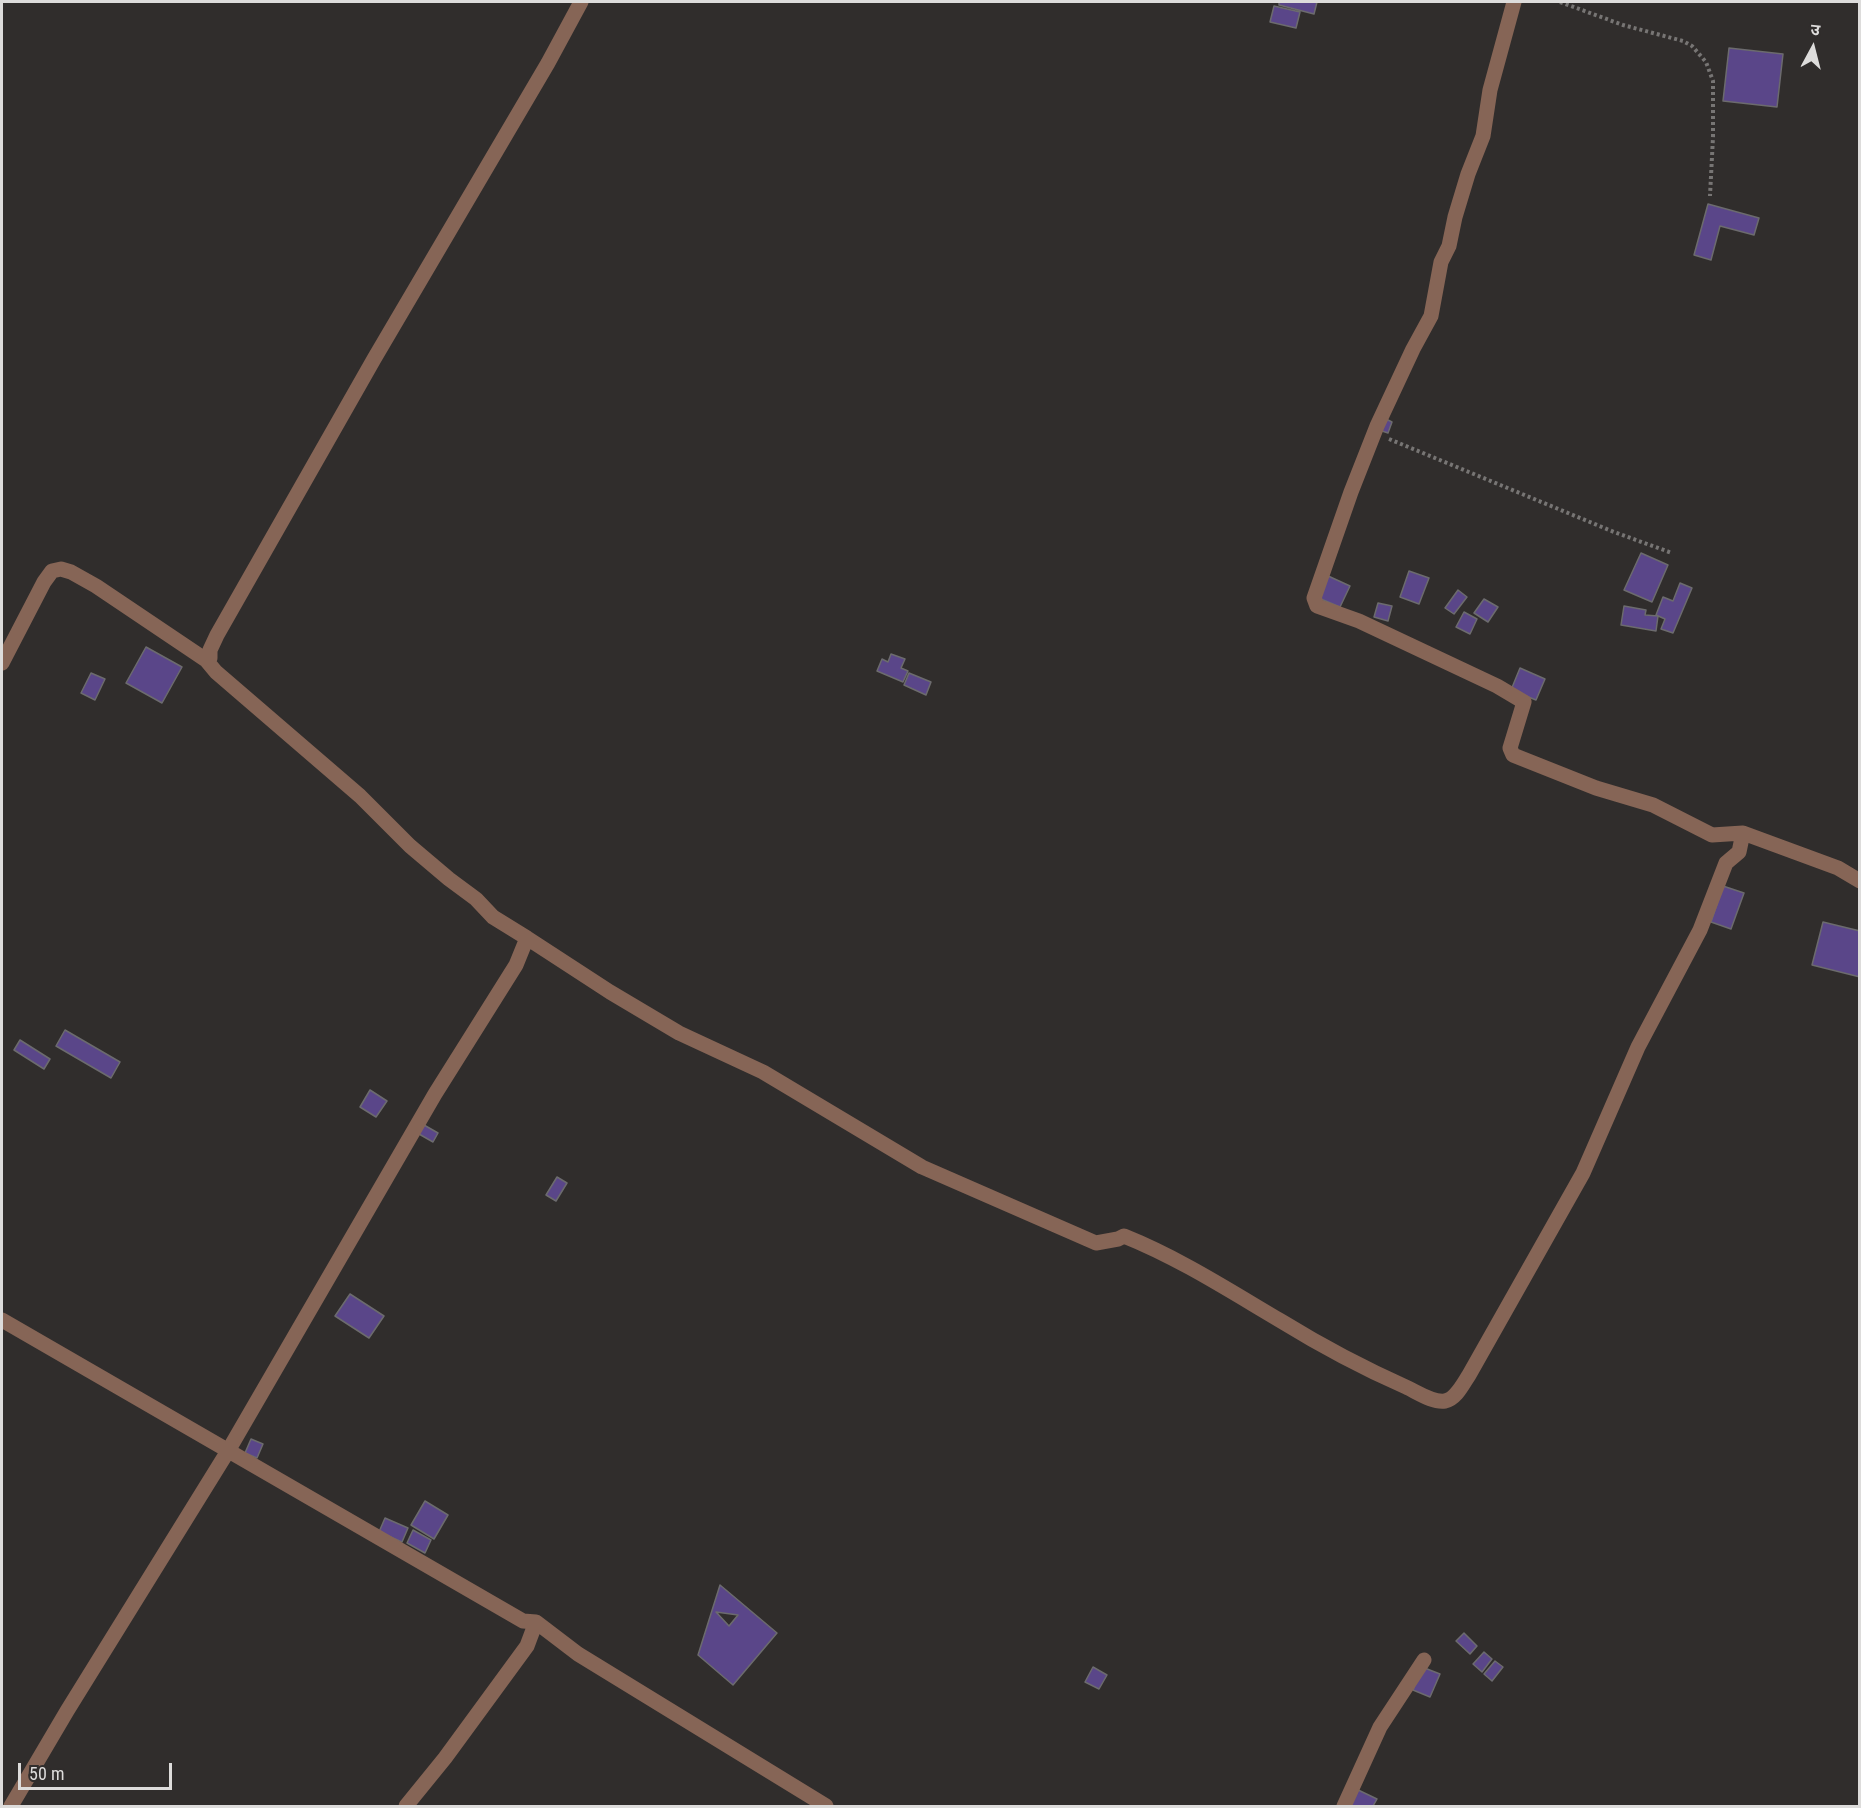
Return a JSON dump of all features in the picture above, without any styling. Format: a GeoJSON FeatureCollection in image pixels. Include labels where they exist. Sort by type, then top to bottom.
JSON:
{"type":"FeatureCollection","features":[{"type":"Feature","properties":{"kind":"street"},"geometry":{"type":"LineString","coordinates":[[206,660],[210,658],[210,650],[217,635],[351,399],[548,63],[581,2]]}},
{"type":"Feature","properties":{"kind":"street"},"geometry":{"type":"LineString","coordinates":[[1514,2],[1490,90],[1483,136],[1458,206],[1449,246],[1441,262],[1431,316],[1413,349],[1375,433],[1317,585],[1314,598],[1317,606],[1359,621],[1497,686],[1524,702],[1510,748],[1513,755],[1596,788],[1653,805],[1712,835],[1743,833],[1838,868],[1860,881]]}},
{"type":"Feature","properties":{"kind":"street"},"geometry":{"type":"LineString","coordinates":[[2,663],[52,571],[61,569],[96,586],[206,660],[216,672],[360,796],[410,846],[476,899],[492,917],[610,992],[680,1033],[763,1072],[922,1167],[1096,1243],[1124,1236],[1133,1240],[1173,1259],[1389,1380],[1434,1400],[1445,1401],[1455,1396],[1469,1375],[1583,1173],[1638,1047],[1700,930],[1726,863],[1739,852],[1743,833]]}},
{"type":"Feature","properties":{"kind":"street"},"geometry":{"type":"LineString","coordinates":[[11,1806],[228,1451],[435,1094],[516,965],[527,938]]}},
{"type":"Feature","properties":{"kind":"street"},"geometry":{"type":"LineString","coordinates":[[2,1320],[523,1620],[536,1622],[578,1653],[826,1806]]}},
{"type":"Feature","properties":{"kind":"street"},"geometry":{"type":"LineString","coordinates":[[406,1806],[445,1758],[527,1646],[536,1622]]}},
{"type":"Feature","properties":{"kind":"street"},"geometry":{"type":"LineString","coordinates":[[1344,1806],[1380,1727],[1424,1660]]}},
{"type":"Feature","properties":{"kind":"path"},"geometry":{"type":"LineString","coordinates":[[1560,2],[1623,25],[1683,40],[1692,46],[1706,62],[1713,81],[1710,196]]}},
{"type":"Feature","properties":{"kind":"path"},"geometry":{"type":"LineString","coordinates":[[1375,433],[1603,528],[1672,554]]}},
{"type":"Feature","properties":{"kind":"building"},"geometry":{"type":"Polygon","coordinates":[[[1279,2],[1317,2],[1314,14],[1279,5],[1279,2]]]}},
{"type":"Feature","properties":{"kind":"building"},"geometry":{"type":"Polygon","coordinates":[[[1274,6],[1300,12],[1296,28],[1270,22],[1274,6]]]}},
{"type":"Feature","properties":{"kind":"building"},"geometry":{"type":"Polygon","coordinates":[[[1729,48],[1783,54],[1777,107],[1723,101],[1729,48]]]}},
{"type":"Feature","properties":{"kind":"building"},"geometry":{"type":"Polygon","coordinates":[[[1708,204],[1759,218],[1754,235],[1720,226],[1711,260],[1694,255],[1708,204]]]}},
{"type":"Feature","properties":{"kind":"building"},"geometry":{"type":"Polygon","coordinates":[[[1384,418],[1392,422],[1388,433],[1379,430],[1384,418]]]}},
{"type":"Feature","properties":{"kind":"building"},"geometry":{"type":"Polygon","coordinates":[[[1641,553],[1668,565],[1652,602],[1624,590],[1641,553]]]}},
{"type":"Feature","properties":{"kind":"building"},"geometry":{"type":"Polygon","coordinates":[[[1409,571],[1429,578],[1419,604],[1400,597],[1409,571]]]}},
{"type":"Feature","properties":{"kind":"building"},"geometry":{"type":"Polygon","coordinates":[[[1326,575],[1350,586],[1340,607],[1316,597],[1326,575]]]}},
{"type":"Feature","properties":{"kind":"building"},"geometry":{"type":"Polygon","coordinates":[[[1680,583],[1692,588],[1673,633],[1661,629],[1665,619],[1656,615],[1663,597],[1673,601],[1680,583]]]}},
{"type":"Feature","properties":{"kind":"building"},"geometry":{"type":"Polygon","coordinates":[[[1458,590],[1467,597],[1454,614],[1445,608],[1458,590]]]}},
{"type":"Feature","properties":{"kind":"building"},"geometry":{"type":"Polygon","coordinates":[[[1484,599],[1498,607],[1488,622],[1474,613],[1484,599]]]}},
{"type":"Feature","properties":{"kind":"building"},"geometry":{"type":"Polygon","coordinates":[[[1378,603],[1392,606],[1388,621],[1374,617],[1378,603]]]}},
{"type":"Feature","properties":{"kind":"building"},"geometry":{"type":"Polygon","coordinates":[[[1624,606],[1646,610],[1645,615],[1658,616],[1656,631],[1621,625],[1624,606]]]}},
{"type":"Feature","properties":{"kind":"building"},"geometry":{"type":"Polygon","coordinates":[[[1464,612],[1477,619],[1470,634],[1456,627],[1464,612]]]}},
{"type":"Feature","properties":{"kind":"building"},"geometry":{"type":"Polygon","coordinates":[[[146,647],[182,667],[162,703],[126,683],[146,647]]]}},
{"type":"Feature","properties":{"kind":"building"},"geometry":{"type":"Polygon","coordinates":[[[891,654],[905,659],[901,668],[908,671],[903,682],[877,671],[882,659],[888,662],[891,654]]]}},
{"type":"Feature","properties":{"kind":"building"},"geometry":{"type":"Polygon","coordinates":[[[1520,668],[1545,679],[1536,700],[1511,690],[1520,668]]]}},
{"type":"Feature","properties":{"kind":"building"},"geometry":{"type":"Polygon","coordinates":[[[91,673],[105,679],[95,700],[81,693],[91,673]]]}},
{"type":"Feature","properties":{"kind":"building"},"geometry":{"type":"Polygon","coordinates":[[[909,673],[931,682],[926,695],[904,685],[909,673]]]}},
{"type":"Feature","properties":{"kind":"building"},"geometry":{"type":"Polygon","coordinates":[[[1723,886],[1744,893],[1731,929],[1711,922],[1723,886]]]}},
{"type":"Feature","properties":{"kind":"building"},"geometry":{"type":"Polygon","coordinates":[[[1823,922],[1860,931],[1860,977],[1812,965],[1823,922]]]}},
{"type":"Feature","properties":{"kind":"building"},"geometry":{"type":"Polygon","coordinates":[[[65,1030],[120,1062],[111,1078],[56,1046],[65,1030]]]}},
{"type":"Feature","properties":{"kind":"building"},"geometry":{"type":"Polygon","coordinates":[[[20,1040],[50,1059],[44,1069],[14,1050],[20,1040]]]}},
{"type":"Feature","properties":{"kind":"building"},"geometry":{"type":"Polygon","coordinates":[[[370,1090],[387,1101],[376,1117],[360,1107],[370,1090]]]}},
{"type":"Feature","properties":{"kind":"building"},"geometry":{"type":"Polygon","coordinates":[[[424,1125],[438,1133],[433,1142],[419,1134],[424,1125]]]}},
{"type":"Feature","properties":{"kind":"building"},"geometry":{"type":"Polygon","coordinates":[[[557,1177],[567,1183],[556,1201],[546,1195],[557,1177]]]}},
{"type":"Feature","properties":{"kind":"building"},"geometry":{"type":"Polygon","coordinates":[[[350,1294],[384,1316],[369,1338],[335,1316],[350,1294]]]}},
{"type":"Feature","properties":{"kind":"building"},"geometry":{"type":"Polygon","coordinates":[[[251,1439],[263,1444],[257,1458],[245,1453],[251,1439]]]}},
{"type":"Feature","properties":{"kind":"building"},"geometry":{"type":"Polygon","coordinates":[[[425,1501],[448,1515],[434,1539],[411,1525],[425,1501]]]}},
{"type":"Feature","properties":{"kind":"building"},"geometry":{"type":"Polygon","coordinates":[[[385,1518],[408,1528],[402,1542],[379,1532],[385,1518]]]}},
{"type":"Feature","properties":{"kind":"building"},"geometry":{"type":"Polygon","coordinates":[[[413,1530],[431,1540],[425,1553],[407,1543],[413,1530]]]}},
{"type":"Feature","properties":{"kind":"building"},"geometry":{"type":"Polygon","coordinates":[[[720,1585],[777,1633],[733,1685],[698,1655],[720,1585]]]}},
{"type":"Feature","properties":{"kind":"building"},"geometry":{"type":"Polygon","coordinates":[[[716,1612],[738,1615],[729,1626],[716,1612]]]}},
{"type":"Feature","properties":{"kind":"building"},"geometry":{"type":"Polygon","coordinates":[[[1464,1633],[1477,1646],[1470,1654],[1456,1641],[1464,1633]]]}},
{"type":"Feature","properties":{"kind":"building"},"geometry":{"type":"Polygon","coordinates":[[[1484,1652],[1492,1659],[1482,1672],[1473,1664],[1484,1652]]]}},
{"type":"Feature","properties":{"kind":"building"},"geometry":{"type":"Polygon","coordinates":[[[1495,1661],[1503,1667],[1492,1681],[1484,1674],[1495,1661]]]}},
{"type":"Feature","properties":{"kind":"building"},"geometry":{"type":"Polygon","coordinates":[[[1093,1667],[1107,1675],[1099,1689],[1085,1682],[1093,1667]]]}},
{"type":"Feature","properties":{"kind":"building"},"geometry":{"type":"Polygon","coordinates":[[[1422,1667],[1440,1674],[1430,1697],[1413,1690],[1422,1667]]]}},
{"type":"Feature","properties":{"kind":"building"},"geometry":{"type":"Polygon","coordinates":[[[1354,1788],[1377,1799],[1373,1806],[1346,1806],[1354,1788]]]}}]}
